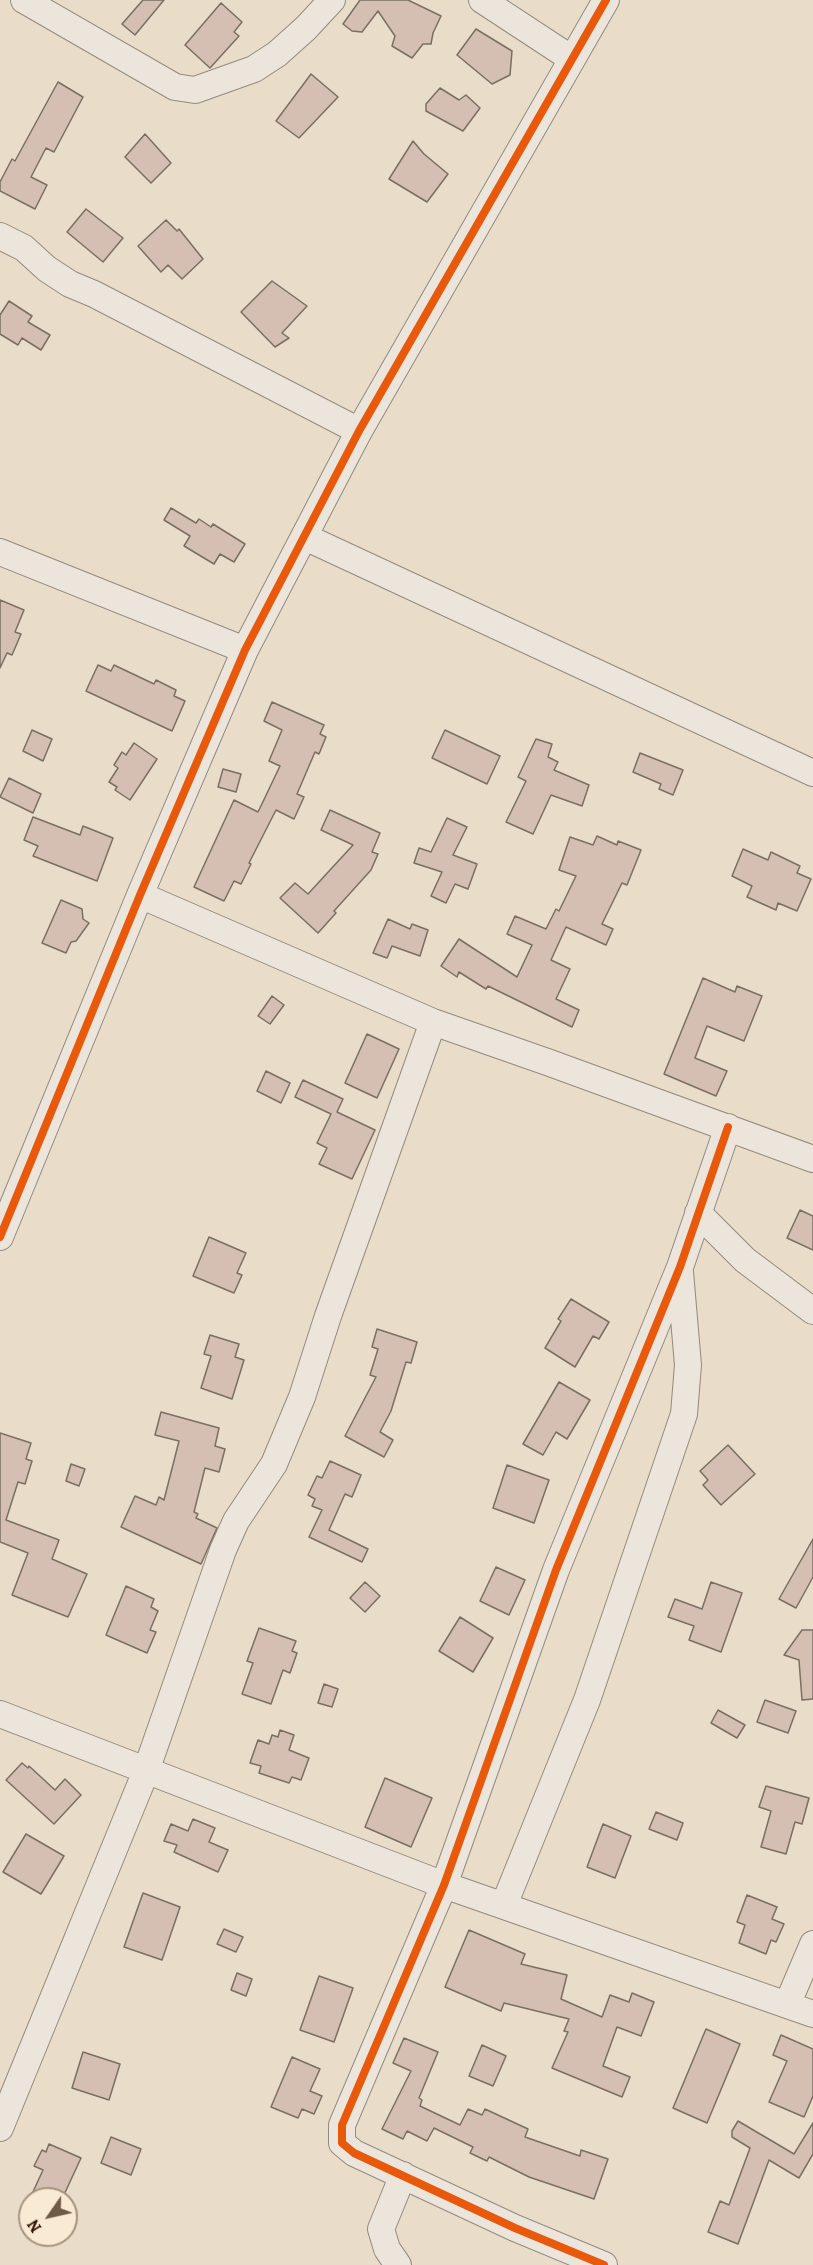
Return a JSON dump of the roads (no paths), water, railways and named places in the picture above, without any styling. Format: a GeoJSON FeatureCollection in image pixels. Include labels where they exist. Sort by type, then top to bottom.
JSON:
{"type":"FeatureCollection","features":[{"type":"Feature","properties":{"kind":"street"},"geometry":{"type":"LineString","coordinates":[[24,0],[175,87],[195,90],[254,69],[277,54],[332,0]]}},
{"type":"Feature","properties":{"kind":"street"},"geometry":{"type":"LineString","coordinates":[[482,0],[572,59]]}},
{"type":"Feature","properties":{"kind":"street"},"geometry":{"type":"LineString","coordinates":[[0,1238],[140,895],[245,650],[359,431],[606,0]]}},
{"type":"Feature","properties":{"kind":"street"},"geometry":{"type":"LineString","coordinates":[[0,236],[24,248],[47,269],[70,284],[94,294],[359,431]]}},
{"type":"Feature","properties":{"kind":"street"},"geometry":{"type":"LineString","coordinates":[[305,537],[813,773]]}},
{"type":"Feature","properties":{"kind":"street"},"geometry":{"type":"LineString","coordinates":[[0,552],[245,650]]}},
{"type":"Feature","properties":{"kind":"street"},"geometry":{"type":"LineString","coordinates":[[140,895],[433,1022],[813,1159]]}},
{"type":"Feature","properties":{"kind":"street"},"geometry":{"type":"LineString","coordinates":[[0,2128],[146,1771],[223,1550],[236,1521],[274,1464],[302,1397],[328,1316],[433,1022]]}},
{"type":"Feature","properties":{"kind":"street"},"geometry":{"type":"LineString","coordinates":[[604,2265],[515,2228],[354,2153],[342,2143],[342,2125],[444,1885],[556,1570],[680,1267],[728,1127]]}},
{"type":"Feature","properties":{"kind":"street"},"geometry":{"type":"LineString","coordinates":[[698,1213],[745,1260],[813,1311]]}},
{"type":"Feature","properties":{"kind":"street"},"geometry":{"type":"LineString","coordinates":[[504,1905],[587,1700],[684,1414],[688,1365],[680,1267]]}},
{"type":"Feature","properties":{"kind":"street"},"geometry":{"type":"LineString","coordinates":[[0,1714],[444,1885],[813,2014]]}},
{"type":"Feature","properties":{"kind":"street"},"geometry":{"type":"LineString","coordinates":[[787,2005],[813,1944]]}},
{"type":"Feature","properties":{"kind":"street"},"geometry":{"type":"LineString","coordinates":[[398,2265],[387,2248],[381,2229],[403,2175]]}}]}
